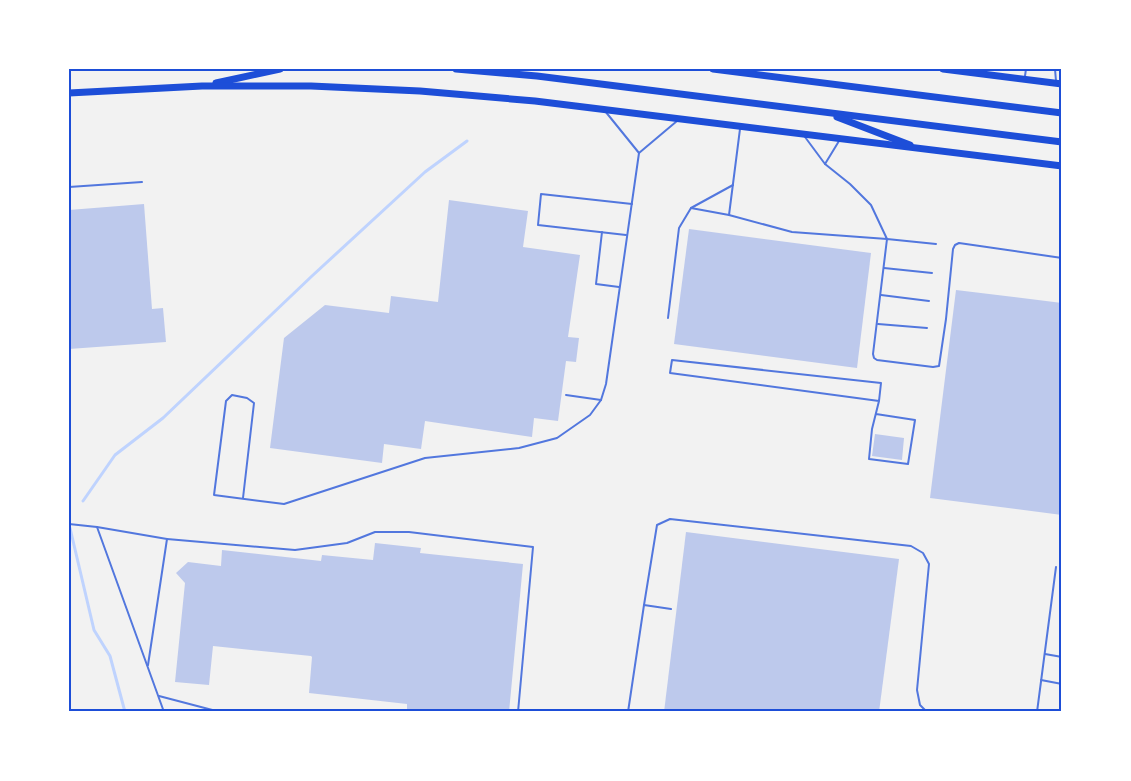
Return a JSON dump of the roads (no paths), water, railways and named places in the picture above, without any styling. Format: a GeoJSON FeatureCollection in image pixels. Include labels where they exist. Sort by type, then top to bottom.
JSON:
{"type":"FeatureCollection","features":[{"type":"Feature","properties":{"kind":"highway"},"geometry":{"type":"LineString","coordinates":[[202,86],[280,69]]}},
{"type":"Feature","properties":{"kind":"highway"},"geometry":{"type":"LineString","coordinates":[[456,69],[537,76],[1062,142]]}},
{"type":"Feature","properties":{"kind":"highway"},"geometry":{"type":"LineString","coordinates":[[713,69],[1062,112]]}},
{"type":"Feature","properties":{"kind":"highway"},"geometry":{"type":"LineString","coordinates":[[943,69],[1059,83]]}},
{"type":"Feature","properties":{"kind":"highway"},"geometry":{"type":"LineString","coordinates":[[69,93],[202,86],[344,87],[420,91],[523,99],[1062,166]]}},
{"type":"Feature","properties":{"kind":"highway"},"geometry":{"type":"LineString","coordinates":[[826,112],[920,149]]}},
{"type":"Feature","properties":{"kind":"lane"},"geometry":{"type":"LineString","coordinates":[[1024,79],[1026,69]]}},
{"type":"Feature","properties":{"kind":"lane"},"geometry":{"type":"LineString","coordinates":[[1055,69],[1059,83]]}},
{"type":"Feature","properties":{"kind":"lane"},"geometry":{"type":"LineString","coordinates":[[603,109],[639,153]]}},
{"type":"Feature","properties":{"kind":"lane"},"geometry":{"type":"LineString","coordinates":[[243,498],[254,403],[247,398],[232,395],[226,401],[214,495],[284,504],[425,458],[519,448],[557,438],[590,415],[601,400],[606,384],[639,153],[679,119]]}},
{"type":"Feature","properties":{"kind":"lane"},"geometry":{"type":"LineString","coordinates":[[729,215],[740,126]]}},
{"type":"Feature","properties":{"kind":"lane"},"geometry":{"type":"LineString","coordinates":[[803,134],[825,164],[850,184],[871,206],[887,240],[873,354],[877,360],[939,366],[955,245],[960,243],[1062,258]]}},
{"type":"Feature","properties":{"kind":"lane"},"geometry":{"type":"LineString","coordinates":[[825,164],[840,139]]}},
{"type":"Feature","properties":{"kind":"lane"},"geometry":{"type":"LineString","coordinates":[[69,187],[142,182]]}},
{"type":"Feature","properties":{"kind":"lane"},"geometry":{"type":"LineString","coordinates":[[668,318],[679,228],[691,208],[733,185]]}},
{"type":"Feature","properties":{"kind":"lane"},"geometry":{"type":"LineString","coordinates":[[627,235],[538,225],[541,194],[632,204]]}},
{"type":"Feature","properties":{"kind":"lane"},"geometry":{"type":"LineString","coordinates":[[691,208],[729,215],[792,232],[936,244]]}},
{"type":"Feature","properties":{"kind":"lane"},"geometry":{"type":"LineString","coordinates":[[602,232],[596,284],[620,287]]}},
{"type":"Feature","properties":{"kind":"lane"},"geometry":{"type":"LineString","coordinates":[[884,268],[932,273]]}},
{"type":"Feature","properties":{"kind":"lane"},"geometry":{"type":"LineString","coordinates":[[881,294],[929,301]]}},
{"type":"Feature","properties":{"kind":"lane"},"geometry":{"type":"LineString","coordinates":[[878,324],[927,328]]}},
{"type":"Feature","properties":{"kind":"lane"},"geometry":{"type":"LineString","coordinates":[[876,414],[915,420],[908,465],[869,459],[872,429],[879,400],[881,382],[672,360],[670,373],[879,400]]}},
{"type":"Feature","properties":{"kind":"lane"},"geometry":{"type":"LineString","coordinates":[[566,395],[601,400]]}},
{"type":"Feature","properties":{"kind":"lane"},"geometry":{"type":"LineString","coordinates":[[628,712],[657,525],[670,519],[911,546],[923,553],[929,564],[917,690],[920,705],[927,712]]}},
{"type":"Feature","properties":{"kind":"lane"},"geometry":{"type":"LineString","coordinates":[[69,524],[167,539],[295,550],[347,543],[375,532],[409,532],[533,547],[518,712]]}},
{"type":"Feature","properties":{"kind":"lane"},"geometry":{"type":"LineString","coordinates":[[97,527],[164,712]]}},
{"type":"Feature","properties":{"kind":"lane"},"geometry":{"type":"LineString","coordinates":[[147,666],[167,539]]}},
{"type":"Feature","properties":{"kind":"lane"},"geometry":{"type":"LineString","coordinates":[[1037,712],[1056,567]]}},
{"type":"Feature","properties":{"kind":"lane"},"geometry":{"type":"LineString","coordinates":[[644,605],[671,609]]}},
{"type":"Feature","properties":{"kind":"lane"},"geometry":{"type":"LineString","coordinates":[[1045,654],[1062,657]]}},
{"type":"Feature","properties":{"kind":"lane"},"geometry":{"type":"LineString","coordinates":[[1041,680],[1062,684]]}},
{"type":"Feature","properties":{"kind":"lane"},"geometry":{"type":"LineString","coordinates":[[158,696],[220,712]]}},
{"type":"Feature","properties":{"kind":"waterway"},"geometry":{"type":"LineString","coordinates":[[83,501],[115,455],[163,418],[425,172],[467,141]]}},
{"type":"Feature","properties":{"kind":"waterway"},"geometry":{"type":"LineString","coordinates":[[70,528],[94,630],[110,656],[125,712]]}}]}
